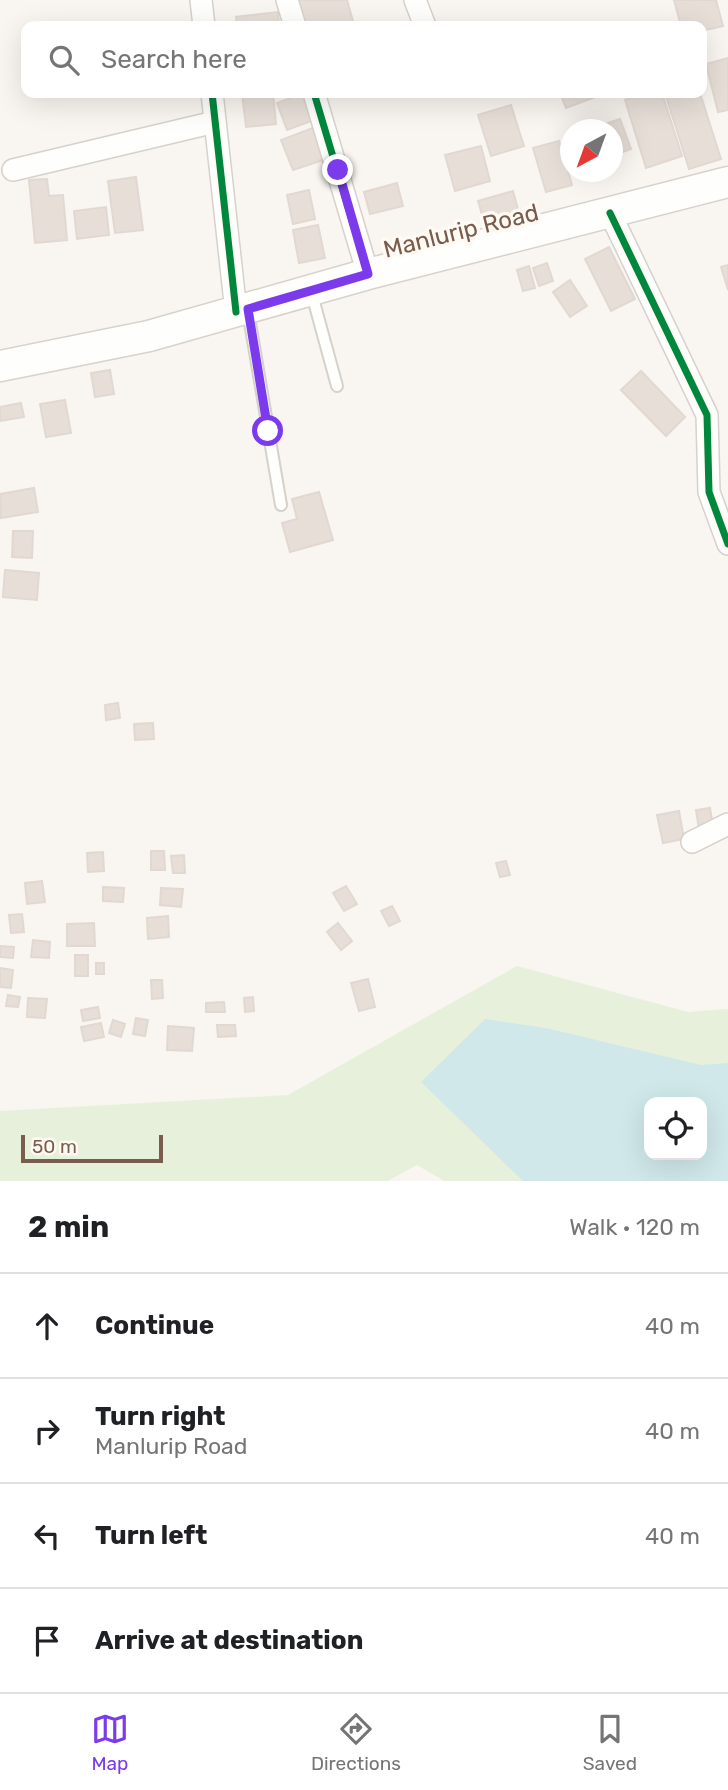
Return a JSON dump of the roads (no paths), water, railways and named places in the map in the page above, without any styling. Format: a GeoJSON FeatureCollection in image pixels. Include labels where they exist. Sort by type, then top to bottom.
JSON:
{"type":"FeatureCollection","features":[{"type":"Feature","properties":{"kind":"main road","name":"Manlurip Road"},"geometry":{"type":"LineString","coordinates":[[0,366],[149,336],[368,274],[728,182]]}},
{"type":"Feature","properties":{"kind":"street"},"geometry":{"type":"LineString","coordinates":[[201,0],[203,21]]}},
{"type":"Feature","properties":{"kind":"street"},"geometry":{"type":"LineString","coordinates":[[287,0],[293,21]]}},
{"type":"Feature","properties":{"kind":"street"},"geometry":{"type":"LineString","coordinates":[[415,0],[423,21]]}},
{"type":"Feature","properties":{"kind":"street"},"geometry":{"type":"LineString","coordinates":[[213,98],[242,310]]}},
{"type":"Feature","properties":{"kind":"street"},"geometry":{"type":"LineString","coordinates":[[315,98],[368,274]]}},
{"type":"Feature","properties":{"kind":"street"},"geometry":{"type":"LineString","coordinates":[[12,170],[215,122]]}},
{"type":"Feature","properties":{"kind":"street"},"geometry":{"type":"LineString","coordinates":[[610,213],[707,415],[709,492],[728,544]]}},
{"type":"Feature","properties":{"kind":"street"},"geometry":{"type":"LineString","coordinates":[[692,842],[728,824]]}},
{"type":"Feature","properties":{"kind":"lane"},"geometry":{"type":"LineString","coordinates":[[311,290],[337,386]]}},
{"type":"Feature","properties":{"kind":"lane"},"geometry":{"type":"LineString","coordinates":[[242,310],[281,505]]}},
{"type":"Feature","properties":{"kind":"water"},"geometry":{"type":"Polygon","coordinates":[[[485,1019],[546,1028],[701,1065],[728,1063],[728,1181],[523,1181],[421,1082],[485,1019]]]}}]}
